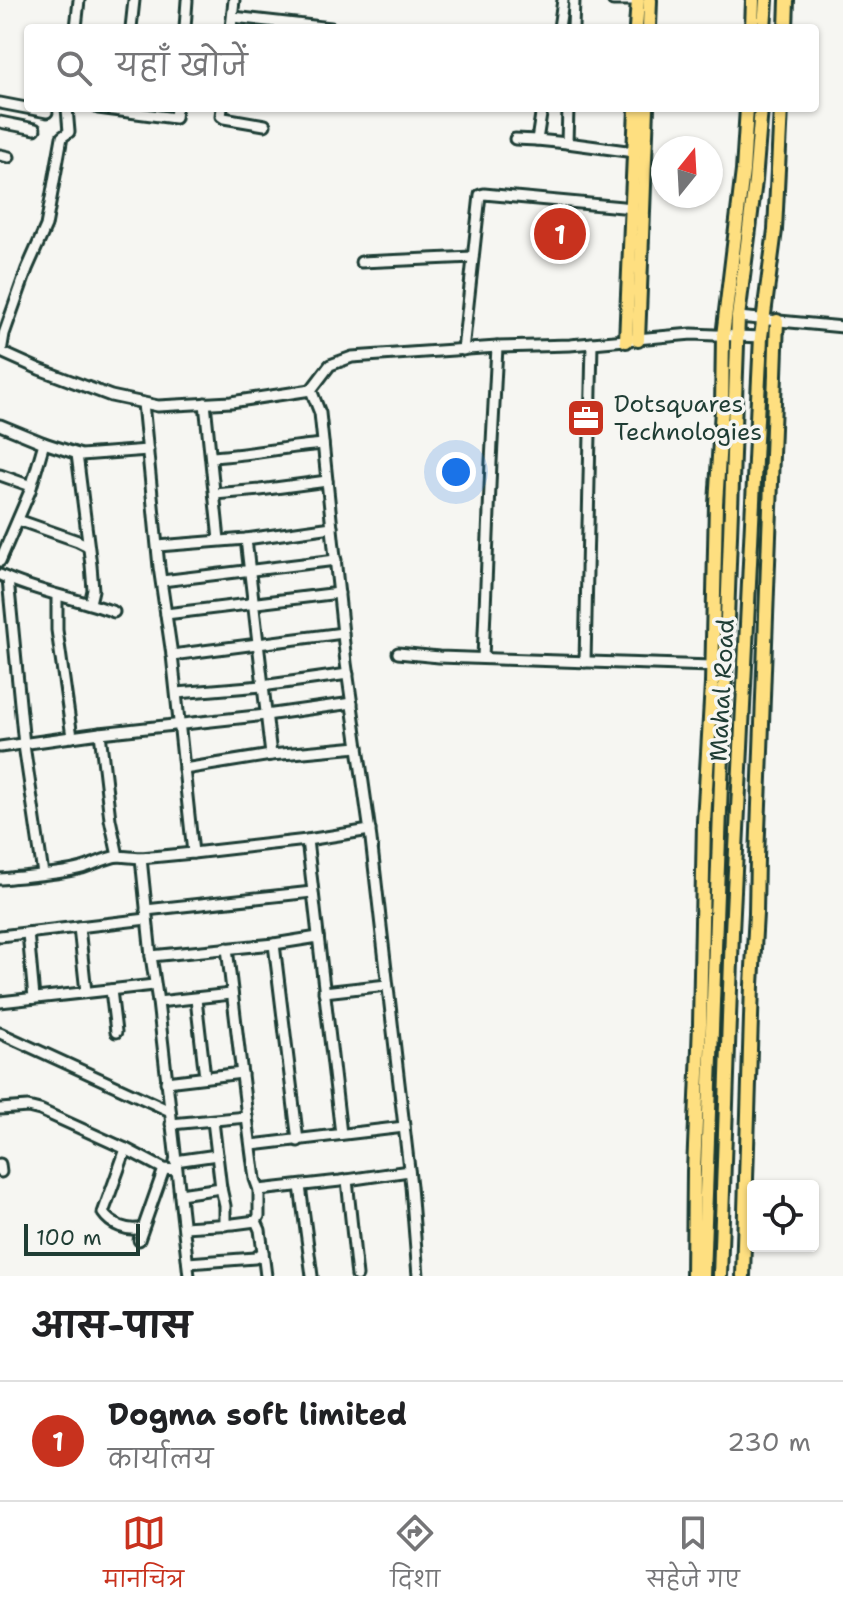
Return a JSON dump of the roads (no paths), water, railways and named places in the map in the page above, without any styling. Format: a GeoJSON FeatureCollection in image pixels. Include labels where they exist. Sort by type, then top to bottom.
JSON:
{"type":"FeatureCollection","features":[{"type":"Feature","properties":{"kind":"main road"},"geometry":{"type":"LineString","coordinates":[[636,24],[637,0]]}},
{"type":"Feature","properties":{"kind":"main road"},"geometry":{"type":"LineString","coordinates":[[649,24],[650,0]]}},
{"type":"Feature","properties":{"kind":"main road"},"geometry":{"type":"LineString","coordinates":[[752,24],[753,0]]}},
{"type":"Feature","properties":{"kind":"main road"},"geometry":{"type":"LineString","coordinates":[[764,24],[766,0]]}},
{"type":"Feature","properties":{"kind":"main road"},"geometry":{"type":"LineString","coordinates":[[786,24],[787,0]]}},
{"type":"Feature","properties":{"kind":"main road"},"geometry":{"type":"LineString","coordinates":[[632,340],[636,112]]}},
{"type":"Feature","properties":{"kind":"main road"},"geometry":{"type":"LineString","coordinates":[[632,340],[647,112]]}},
{"type":"Feature","properties":{"kind":"main road"},"geometry":{"type":"LineString","coordinates":[[693,1276],[704,822],[723,336],[743,171],[747,112]]}},
{"type":"Feature","properties":{"kind":"main road","name":"Mahal Road"},"geometry":{"type":"LineString","coordinates":[[703,1276],[737,336],[761,112]]}},
{"type":"Feature","properties":{"kind":"main road","name":"Mahal Road"},"geometry":{"type":"LineString","coordinates":[[720,1276],[732,932],[761,337],[770,320],[781,112]]}},
{"type":"Feature","properties":{"kind":"main road"},"geometry":{"type":"LineString","coordinates":[[743,1276],[756,913],[770,320]]}},
{"type":"Feature","properties":{"kind":"street"},"geometry":{"type":"LineString","coordinates":[[76,24],[79,0]]}},
{"type":"Feature","properties":{"kind":"street"},"geometry":{"type":"LineString","coordinates":[[131,24],[134,0]]}},
{"type":"Feature","properties":{"kind":"street"},"geometry":{"type":"LineString","coordinates":[[185,24],[187,0]]}},
{"type":"Feature","properties":{"kind":"street"},"geometry":{"type":"LineString","coordinates":[[234,0],[232,22],[265,24]]}},
{"type":"Feature","properties":{"kind":"street"},"geometry":{"type":"LineString","coordinates":[[560,24],[563,0]]}},
{"type":"Feature","properties":{"kind":"street"},"geometry":{"type":"LineString","coordinates":[[573,24],[574,0]]}},
{"type":"Feature","properties":{"kind":"street"},"geometry":{"type":"LineString","coordinates":[[613,0],[637,0]]}},
{"type":"Feature","properties":{"kind":"street"},"geometry":{"type":"LineString","coordinates":[[0,103],[24,108]]}},
{"type":"Feature","properties":{"kind":"street"},"geometry":{"type":"LineString","coordinates":[[67,112],[69,132],[62,137],[46,226],[27,269],[4,334],[1,352],[111,396],[158,406],[231,402],[311,390],[330,365],[352,357],[692,334],[761,337]]}},
{"type":"Feature","properties":{"kind":"street"},"geometry":{"type":"LineString","coordinates":[[136,112],[175,118],[176,112]]}},
{"type":"Feature","properties":{"kind":"street"},"geometry":{"type":"LineString","coordinates":[[222,112],[224,118],[265,125]]}},
{"type":"Feature","properties":{"kind":"street"},"geometry":{"type":"LineString","coordinates":[[537,140],[541,112]]}},
{"type":"Feature","properties":{"kind":"street"},"geometry":{"type":"LineString","coordinates":[[567,143],[568,112]]}},
{"type":"Feature","properties":{"kind":"street"},"geometry":{"type":"LineString","coordinates":[[0,122],[35,129]]}},
{"type":"Feature","properties":{"kind":"street"},"geometry":{"type":"LineString","coordinates":[[515,139],[634,152]]}},
{"type":"Feature","properties":{"kind":"street"},"geometry":{"type":"LineString","coordinates":[[463,350],[480,195],[633,208]]}},
{"type":"Feature","properties":{"kind":"street"},"geometry":{"type":"LineString","coordinates":[[361,262],[473,257]]}},
{"type":"Feature","properties":{"kind":"street"},"geometry":{"type":"LineString","coordinates":[[738,317],[843,327]]}},
{"type":"Feature","properties":{"kind":"street"},"geometry":{"type":"LineString","coordinates":[[585,662],[592,343]]}},
{"type":"Feature","properties":{"kind":"street"},"geometry":{"type":"LineString","coordinates":[[483,658],[497,347]]}},
{"type":"Feature","properties":{"kind":"street"},"geometry":{"type":"LineString","coordinates":[[311,390],[320,413],[343,633],[370,830],[409,1171],[418,1276]]}},
{"type":"Feature","properties":{"kind":"street"},"geometry":{"type":"LineString","coordinates":[[143,403],[193,853]]}},
{"type":"Feature","properties":{"kind":"street"},"geometry":{"type":"LineString","coordinates":[[205,403],[219,540]]}},
{"type":"Feature","properties":{"kind":"street"},"geometry":{"type":"LineString","coordinates":[[0,425],[77,454],[148,450]]}},
{"type":"Feature","properties":{"kind":"street"},"geometry":{"type":"LineString","coordinates":[[0,561],[31,486],[44,443]]}},
{"type":"Feature","properties":{"kind":"street"},"geometry":{"type":"LineString","coordinates":[[211,457],[323,444]]}},
{"type":"Feature","properties":{"kind":"street"},"geometry":{"type":"LineString","coordinates":[[77,454],[93,590],[90,603]]}},
{"type":"Feature","properties":{"kind":"street"},"geometry":{"type":"LineString","coordinates":[[0,475],[31,486]]}},
{"type":"Feature","properties":{"kind":"street"},"geometry":{"type":"LineString","coordinates":[[215,494],[327,481]]}},
{"type":"Feature","properties":{"kind":"street"},"geometry":{"type":"LineString","coordinates":[[18,520],[88,546]]}},
{"type":"Feature","properties":{"kind":"street"},"geometry":{"type":"LineString","coordinates":[[158,546],[246,539],[332,527]]}},
{"type":"Feature","properties":{"kind":"street"},"geometry":{"type":"LineString","coordinates":[[246,539],[271,755]]}},
{"type":"Feature","properties":{"kind":"street"},"geometry":{"type":"LineString","coordinates":[[162,581],[336,560]]}},
{"type":"Feature","properties":{"kind":"street"},"geometry":{"type":"LineString","coordinates":[[4,577],[114,612]]}},
{"type":"Feature","properties":{"kind":"street"},"geometry":{"type":"LineString","coordinates":[[4,577],[13,622],[24,745],[43,874]]}},
{"type":"Feature","properties":{"kind":"street"},"geometry":{"type":"LineString","coordinates":[[166,614],[339,593]]}},
{"type":"Feature","properties":{"kind":"street"},"geometry":{"type":"LineString","coordinates":[[57,596],[57,630],[72,737]]}},
{"type":"Feature","properties":{"kind":"street"},"geometry":{"type":"LineString","coordinates":[[0,624],[13,622]]}},
{"type":"Feature","properties":{"kind":"street"},"geometry":{"type":"LineString","coordinates":[[172,655],[343,633]]}},
{"type":"Feature","properties":{"kind":"street"},"geometry":{"type":"LineString","coordinates":[[398,653],[712,666]]}},
{"type":"Feature","properties":{"kind":"street"},"geometry":{"type":"LineString","coordinates":[[177,693],[262,686],[348,674]]}},
{"type":"Feature","properties":{"kind":"street"},"geometry":{"type":"LineString","coordinates":[[0,747],[352,703]]}},
{"type":"Feature","properties":{"kind":"street"},"geometry":{"type":"LineString","coordinates":[[100,733],[110,819],[118,856]]}},
{"type":"Feature","properties":{"kind":"street"},"geometry":{"type":"LineString","coordinates":[[184,769],[271,755],[358,747]]}},
{"type":"Feature","properties":{"kind":"street"},"geometry":{"type":"LineString","coordinates":[[0,879],[82,868],[118,856],[141,858],[193,853],[370,830]]}},
{"type":"Feature","properties":{"kind":"street"},"geometry":{"type":"LineString","coordinates":[[307,840],[341,1134]]}},
{"type":"Feature","properties":{"kind":"street"},"geometry":{"type":"LineString","coordinates":[[141,858],[189,1276]]}},
{"type":"Feature","properties":{"kind":"street"},"geometry":{"type":"LineString","coordinates":[[0,936],[312,892]]}},
{"type":"Feature","properties":{"kind":"street"},"geometry":{"type":"LineString","coordinates":[[79,927],[86,992]]}},
{"type":"Feature","properties":{"kind":"street"},"geometry":{"type":"LineString","coordinates":[[28,933],[34,998]]}},
{"type":"Feature","properties":{"kind":"street"},"geometry":{"type":"LineString","coordinates":[[151,956],[318,937]]}},
{"type":"Feature","properties":{"kind":"street"},"geometry":{"type":"LineString","coordinates":[[274,944],[298,1141]]}},
{"type":"Feature","properties":{"kind":"street"},"geometry":{"type":"LineString","coordinates":[[227,948],[255,1179],[259,1190],[259,1216],[256,1221]]}},
{"type":"Feature","properties":{"kind":"street"},"geometry":{"type":"LineString","coordinates":[[0,1002],[154,985]]}},
{"type":"Feature","properties":{"kind":"street"},"geometry":{"type":"LineString","coordinates":[[324,992],[387,985]]}},
{"type":"Feature","properties":{"kind":"street"},"geometry":{"type":"LineString","coordinates":[[111,990],[116,1032]]}},
{"type":"Feature","properties":{"kind":"street"},"geometry":{"type":"LineString","coordinates":[[158,1002],[231,994]]}},
{"type":"Feature","properties":{"kind":"street"},"geometry":{"type":"LineString","coordinates":[[196,999],[205,1077]]}},
{"type":"Feature","properties":{"kind":"street"},"geometry":{"type":"LineString","coordinates":[[0,1033],[170,1111]]}},
{"type":"Feature","properties":{"kind":"street"},"geometry":{"type":"LineString","coordinates":[[166,1082],[242,1073]]}},
{"type":"Feature","properties":{"kind":"street"},"geometry":{"type":"LineString","coordinates":[[0,1109],[28,1107],[40,1110],[164,1169],[217,1155]]}},
{"type":"Feature","properties":{"kind":"street"},"geometry":{"type":"LineString","coordinates":[[171,1124],[247,1117]]}},
{"type":"Feature","properties":{"kind":"street"},"geometry":{"type":"LineString","coordinates":[[213,1121],[225,1225]]}},
{"type":"Feature","properties":{"kind":"street"},"geometry":{"type":"LineString","coordinates":[[252,1145],[404,1127]]}},
{"type":"Feature","properties":{"kind":"street"},"geometry":{"type":"LineString","coordinates":[[126,1149],[103,1213],[105,1218],[123,1228],[142,1228]]}},
{"type":"Feature","properties":{"kind":"street"},"geometry":{"type":"LineString","coordinates":[[0,1164],[1,1172]]}},
{"type":"Feature","properties":{"kind":"street"},"geometry":{"type":"LineString","coordinates":[[139,1240],[164,1169]]}},
{"type":"Feature","properties":{"kind":"street"},"geometry":{"type":"LineString","coordinates":[[259,1190],[409,1171]]}},
{"type":"Feature","properties":{"kind":"street"},"geometry":{"type":"LineString","coordinates":[[347,1180],[357,1276]]}},
{"type":"Feature","properties":{"kind":"street"},"geometry":{"type":"LineString","coordinates":[[300,1186],[312,1276]]}},
{"type":"Feature","properties":{"kind":"street"},"geometry":{"type":"LineString","coordinates":[[180,1194],[221,1188]]}},
{"type":"Feature","properties":{"kind":"street"},"geometry":{"type":"LineString","coordinates":[[184,1227],[256,1221]]}},
{"type":"Feature","properties":{"kind":"street"},"geometry":{"type":"LineString","coordinates":[[256,1221],[266,1276]]}},
{"type":"Feature","properties":{"kind":"street"},"geometry":{"type":"LineString","coordinates":[[188,1263],[255,1258],[263,1252]]}},
{"type":"Feature","properties":{"kind":"place","name":"Dogma soft limited"},"geometry":{"type":"Point","coordinates":[560,234]}},
{"type":"Feature","properties":{"kind":"place","name":"Dotsquares Technologies"},"geometry":{"type":"Point","coordinates":[586,418]}}]}
